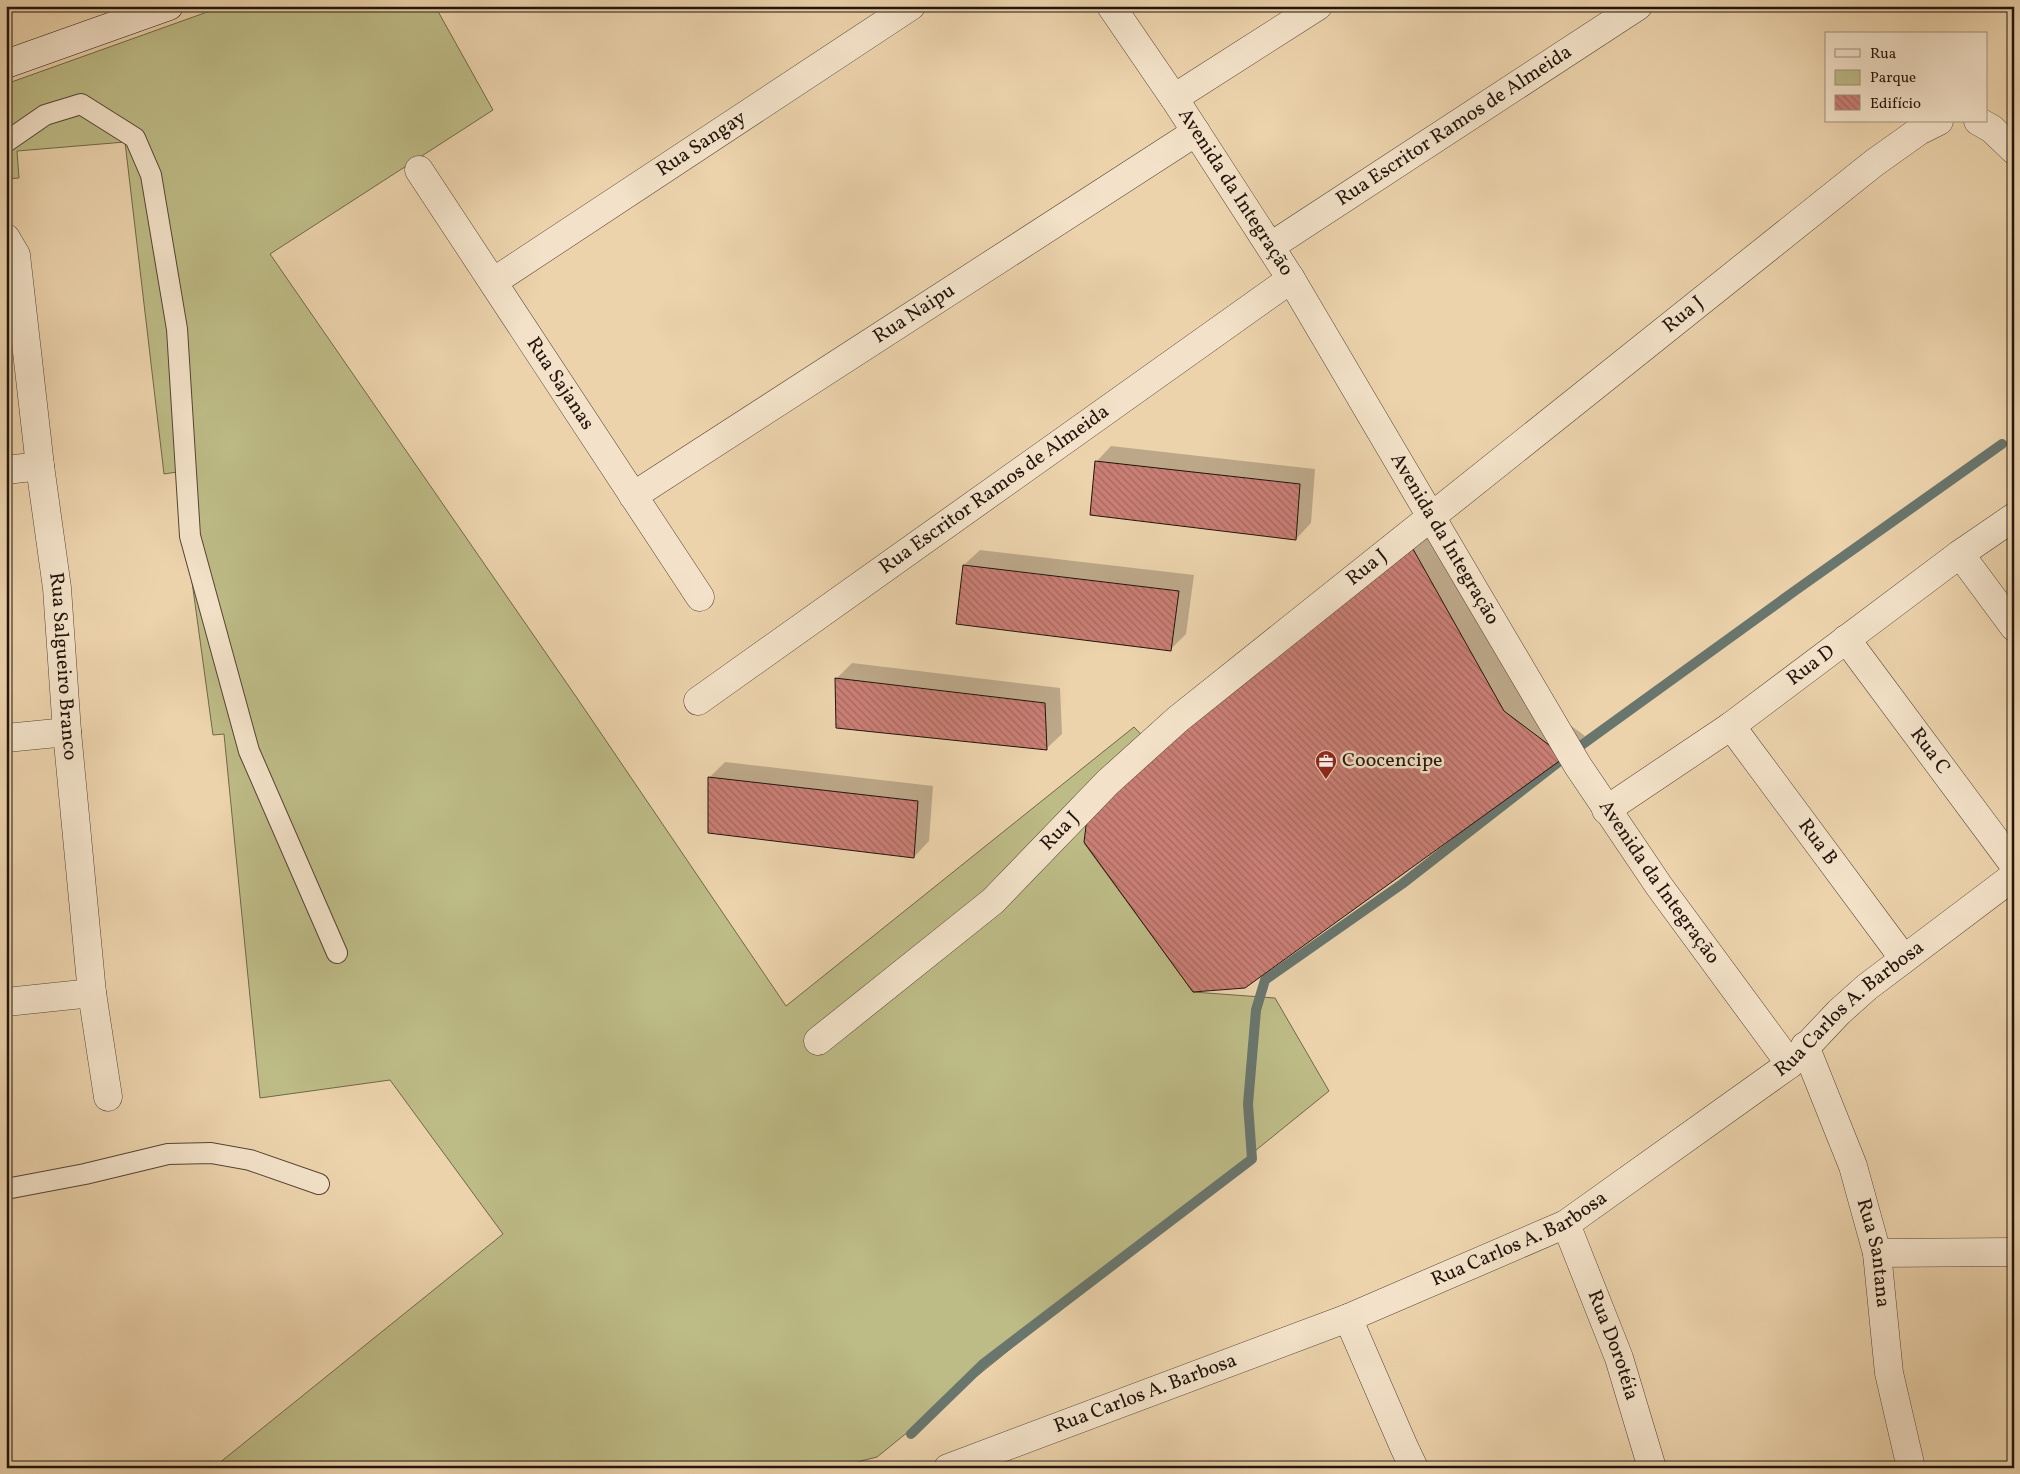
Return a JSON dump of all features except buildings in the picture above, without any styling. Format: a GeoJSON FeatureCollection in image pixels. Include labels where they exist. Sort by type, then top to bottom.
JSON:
{"type":"FeatureCollection","features":[{"type":"Feature","properties":{"kind":"street","name":"Rua Sangay"},"geometry":{"type":"LineString","coordinates":[[493,282],[911,6]]}},
{"type":"Feature","properties":{"kind":"street","name":"Avenida da Integração"},"geometry":{"type":"LineString","coordinates":[[1111,6],[1174,98],[1291,279],[1557,732],[1606,810],[1665,893],[1797,1055]]}},
{"type":"Feature","properties":{"kind":"street"},"geometry":{"type":"LineString","coordinates":[[1174,98],[1318,6]]}},
{"type":"Feature","properties":{"kind":"street","name":"Rua Escritor Ramos de Almeida"},"geometry":{"type":"LineString","coordinates":[[1270,246],[1638,6]]}},
{"type":"Feature","properties":{"kind":"street"},"geometry":{"type":"LineString","coordinates":[[6,64],[165,7]]}},
{"type":"Feature","properties":{"kind":"street","name":"Rua J"},"geometry":{"type":"LineString","coordinates":[[818,1041],[993,901],[1033,862],[1108,782],[1178,719],[1431,519],[1874,163],[1919,131],[1937,122]]}},
{"type":"Feature","properties":{"kind":"street"},"geometry":{"type":"LineString","coordinates":[[1980,122],[1992,129],[2014,150]]}},
{"type":"Feature","properties":{"kind":"street","name":"Rua Naipu"},"geometry":{"type":"LineString","coordinates":[[634,496],[1196,132]]}},
{"type":"Feature","properties":{"kind":"street","name":"Rua Sajanas"},"geometry":{"type":"LineString","coordinates":[[419,170],[700,597]]}},
{"type":"Feature","properties":{"kind":"street","name":"Rua Salgueiro Branco"},"geometry":{"type":"LineString","coordinates":[[6,238],[16,255],[40,466],[57,588],[67,732],[92,993],[108,1097]]}},
{"type":"Feature","properties":{"kind":"street","name":"Rua Escritor Ramos de Almeida"},"geometry":{"type":"LineString","coordinates":[[698,701],[1291,279]]}},
{"type":"Feature","properties":{"kind":"street"},"geometry":{"type":"LineString","coordinates":[[6,470],[40,466]]}},
{"type":"Feature","properties":{"kind":"street","name":"Rua D"},"geometry":{"type":"LineString","coordinates":[[1606,810],[1730,726],[1960,554],[2014,517]]}},
{"type":"Feature","properties":{"kind":"street"},"geometry":{"type":"LineString","coordinates":[[1960,554],[2014,627]]}},
{"type":"Feature","properties":{"kind":"street","name":"Rua C"},"geometry":{"type":"LineString","coordinates":[[1846,639],[2014,865]]}},
{"type":"Feature","properties":{"kind":"street","name":"Rua B"},"geometry":{"type":"LineString","coordinates":[[1730,726],[1904,958]]}},
{"type":"Feature","properties":{"kind":"street"},"geometry":{"type":"LineString","coordinates":[[6,738],[67,732]]}},
{"type":"Feature","properties":{"kind":"street","name":"Rua Carlos A. Barbosa"},"geometry":{"type":"LineString","coordinates":[[948,1468],[1348,1318],[1566,1224],[1797,1055],[1867,987],[2014,876]]}},
{"type":"Feature","properties":{"kind":"street"},"geometry":{"type":"LineString","coordinates":[[6,1002],[92,993]]}},
{"type":"Feature","properties":{"kind":"street","name":"Rua Santana"},"geometry":{"type":"LineString","coordinates":[[1797,1055],[1853,1166],[1877,1253],[1889,1373],[1911,1468]]}},
{"type":"Feature","properties":{"kind":"street","name":"Rua Dorotéia"},"geometry":{"type":"LineString","coordinates":[[1566,1224],[1619,1358],[1652,1468]]}},
{"type":"Feature","properties":{"kind":"street"},"geometry":{"type":"LineString","coordinates":[[1877,1253],[2014,1252]]}},
{"type":"Feature","properties":{"kind":"street"},"geometry":{"type":"LineString","coordinates":[[1348,1318],[1414,1468]]}},
{"type":"Feature","properties":{"kind":"lane"},"geometry":{"type":"LineString","coordinates":[[6,142],[46,115],[80,104],[135,138],[148,168],[177,329],[190,536],[250,751],[337,953]]}},
{"type":"Feature","properties":{"kind":"lane"},"geometry":{"type":"LineString","coordinates":[[6,1189],[85,1174],[168,1154],[211,1153],[250,1160],[319,1184]]}},
{"type":"Feature","properties":{"kind":"green space"},"geometry":{"type":"Polygon","coordinates":[[[224,6],[435,6],[493,110],[270,254],[577,698],[786,1006],[1134,727],[1177,772],[1084,843],[1193,992],[1275,998],[1329,1091],[877,1457],[833,1468],[213,1468],[503,1234],[390,1080],[260,1098],[224,734],[213,735],[177,472],[164,474],[125,142],[17,151],[19,178],[6,179],[6,84],[224,6]]]}},
{"type":"Feature","properties":{"kind":"waterway"},"geometry":{"type":"LineString","coordinates":[[911,1434],[983,1364],[1252,1159],[1248,1104],[1256,1010],[1265,980],[1402,884],[1565,757],[2002,444]]}},
{"type":"Feature","properties":{"kind":"place","name":"Coocencipe"},"geometry":{"type":"Point","coordinates":[1326,780]}}]}
